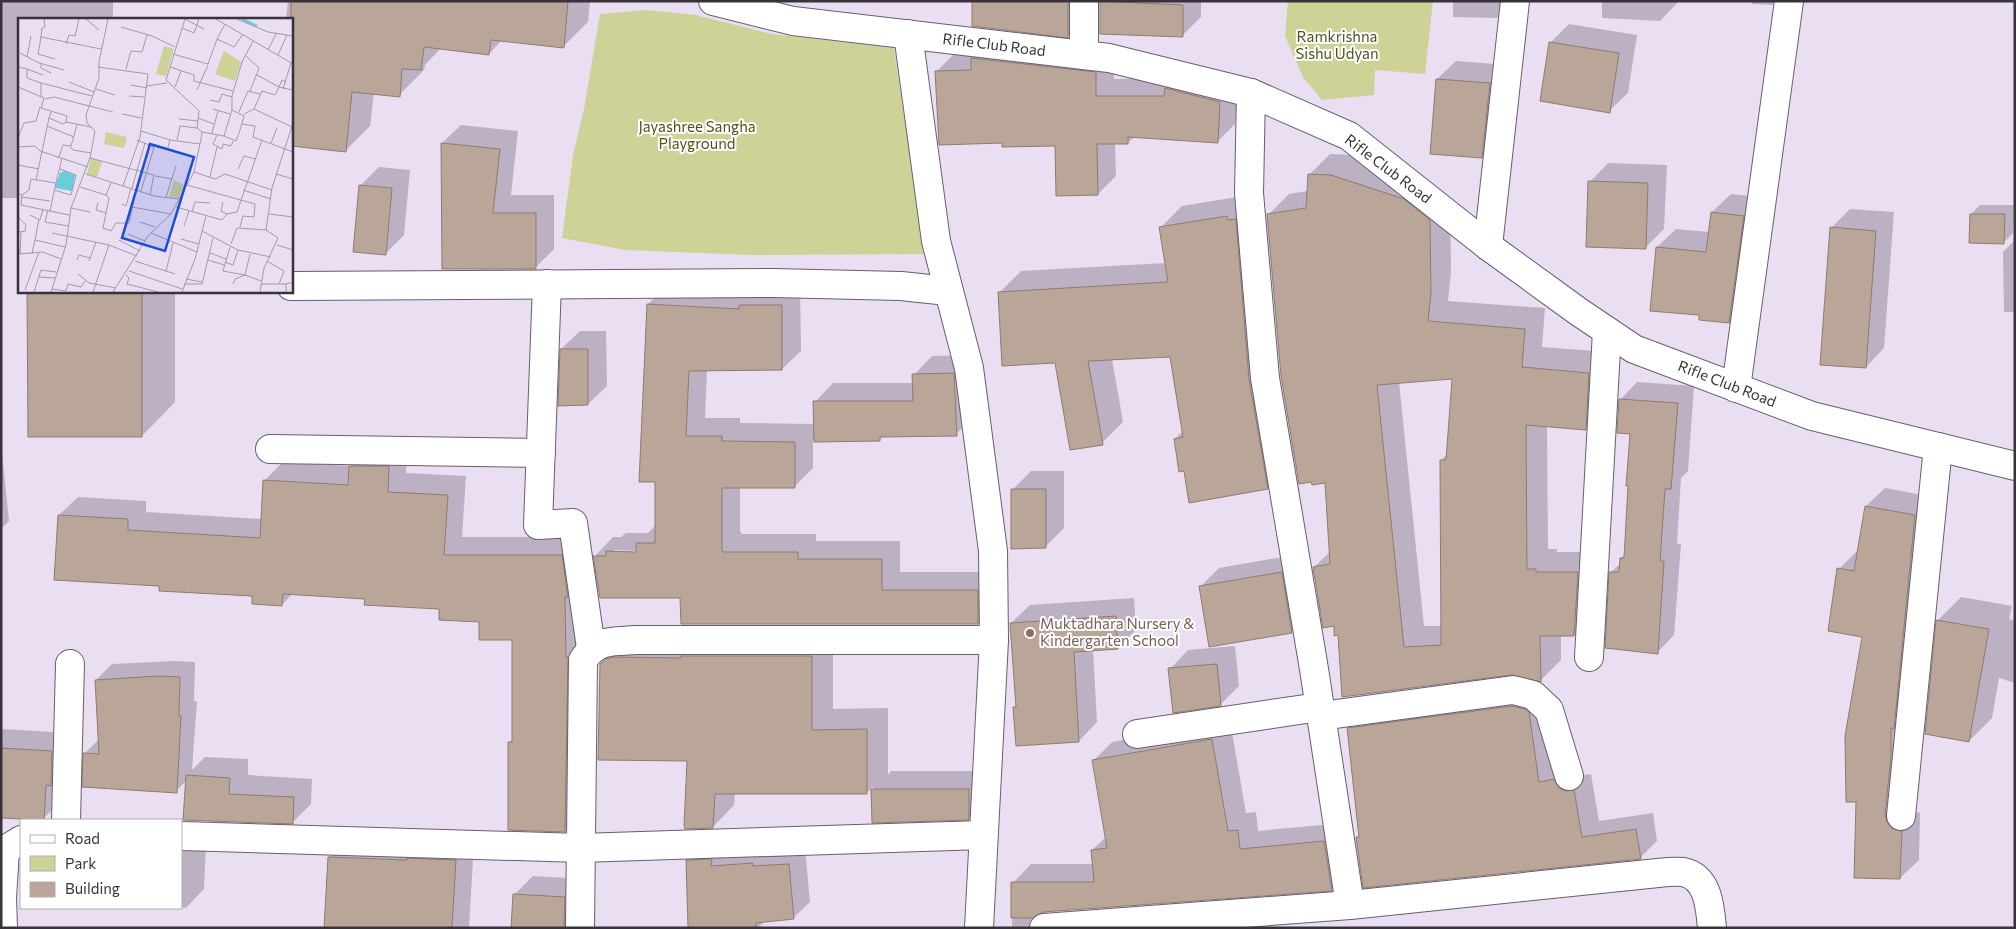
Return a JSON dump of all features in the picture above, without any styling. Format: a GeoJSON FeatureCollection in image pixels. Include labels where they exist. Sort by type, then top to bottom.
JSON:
{"type":"FeatureCollection","features":[{"type":"Feature","properties":{"kind":"street","name":"Rifle Club Road"},"geometry":{"type":"LineString","coordinates":[[713,1],[793,21],[1109,58],[1251,93],[1349,136],[1488,246],[1634,349],[1812,416],[2015,466]]}},
{"type":"Feature","properties":{"kind":"street"},"geometry":{"type":"LineString","coordinates":[[1084,1],[1084,55]]}},
{"type":"Feature","properties":{"kind":"street"},"geometry":{"type":"LineString","coordinates":[[1488,246],[1515,1]]}},
{"type":"Feature","properties":{"kind":"street"},"geometry":{"type":"LineString","coordinates":[[1736,388],[1789,1]]}},
{"type":"Feature","properties":{"kind":"street"},"geometry":{"type":"LineString","coordinates":[[908,34],[936,241],[969,368],[993,551],[994,640],[979,928]]}},
{"type":"Feature","properties":{"kind":"street"},"geometry":{"type":"LineString","coordinates":[[1251,93],[1249,192],[1265,378],[1350,905]]}},
{"type":"Feature","properties":{"kind":"street"},"geometry":{"type":"LineString","coordinates":[[292,286],[774,283],[901,286],[948,291]]}},
{"type":"Feature","properties":{"kind":"street"},"geometry":{"type":"LineString","coordinates":[[547,284],[538,525],[573,523],[591,648]]}},
{"type":"Feature","properties":{"kind":"street"},"geometry":{"type":"LineString","coordinates":[[1589,657],[1606,331]]}},
{"type":"Feature","properties":{"kind":"street"},"geometry":{"type":"LineString","coordinates":[[1901,816],[1938,447]]}},
{"type":"Feature","properties":{"kind":"street"},"geometry":{"type":"LineString","coordinates":[[270,450],[541,453]]}},
{"type":"Feature","properties":{"kind":"street"},"geometry":{"type":"LineString","coordinates":[[580,928],[583,660],[591,648],[603,642],[637,640],[994,640]]}},
{"type":"Feature","properties":{"kind":"street"},"geometry":{"type":"LineString","coordinates":[[66,819],[70,664]]}},
{"type":"Feature","properties":{"kind":"street"},"geometry":{"type":"LineString","coordinates":[[1138,734],[1320,711],[1513,690],[1533,695],[1549,710],[1569,776]]}},
{"type":"Feature","properties":{"kind":"street"},"geometry":{"type":"LineString","coordinates":[[182,836],[580,848],[983,835]]}},
{"type":"Feature","properties":{"kind":"street"},"geometry":{"type":"LineString","coordinates":[[3,928],[2,898],[5,850],[20,841]]}},
{"type":"Feature","properties":{"kind":"street"},"geometry":{"type":"LineString","coordinates":[[1044,928],[1350,905],[1682,872],[1696,877],[1704,888],[1710,908],[1712,928]]}},
{"type":"Feature","properties":{"kind":"green space","name":"Ramkrishna Sishu Udyan"},"geometry":{"type":"Polygon","coordinates":[[[1288,1],[1433,1],[1425,74],[1375,70],[1374,95],[1322,100],[1303,77],[1285,36],[1288,1]]]}},
{"type":"Feature","properties":{"kind":"green space","name":"Jayashree Sangha Playground"},"geometry":{"type":"Polygon","coordinates":[[[647,10],[695,15],[772,34],[894,48],[925,254],[751,255],[625,250],[562,238],[573,155],[584,109],[600,14],[647,10]]]}},
{"type":"Feature","properties":{"kind":"building"},"geometry":{"type":"Polygon","coordinates":[[[291,1],[568,1],[564,48],[491,40],[489,55],[424,47],[421,70],[402,69],[400,97],[352,92],[346,152],[292,146],[291,1]]]}},
{"type":"Feature","properties":{"kind":"building"},"geometry":{"type":"Polygon","coordinates":[[[972,1],[1068,1],[1068,38],[972,26],[972,1]]]}},
{"type":"Feature","properties":{"kind":"building"},"geometry":{"type":"Polygon","coordinates":[[[1100,1],[1183,5],[1183,37],[1100,34],[1100,1]]]}},
{"type":"Feature","properties":{"kind":"building"},"geometry":{"type":"Polygon","coordinates":[[[1549,42],[1619,53],[1610,113],[1540,101],[1549,42]]]}},
{"type":"Feature","properties":{"kind":"building"},"geometry":{"type":"Polygon","coordinates":[[[971,58],[1096,72],[1096,96],[1164,96],[1165,88],[1220,102],[1218,143],[1128,137],[1128,144],[1097,144],[1098,195],[1056,196],[1055,146],[1002,147],[1002,143],[939,145],[935,71],[971,70],[971,58]]]}},
{"type":"Feature","properties":{"kind":"building"},"geometry":{"type":"Polygon","coordinates":[[[1436,79],[1490,83],[1482,158],[1430,154],[1436,79]]]}},
{"type":"Feature","properties":{"kind":"building"},"geometry":{"type":"Polygon","coordinates":[[[441,143],[500,149],[493,213],[536,213],[536,269],[442,269],[441,143]]]}},
{"type":"Feature","properties":{"kind":"building"},"geometry":{"type":"Polygon","coordinates":[[[1308,174],[1331,175],[1404,199],[1430,220],[1431,293],[1428,321],[1525,329],[1522,367],[1589,373],[1586,430],[1526,425],[1527,569],[1536,569],[1536,572],[1578,572],[1574,636],[1540,636],[1541,682],[1511,675],[1342,697],[1338,635],[1334,636],[1334,626],[1323,628],[1313,567],[1330,564],[1325,483],[1312,485],[1311,482],[1299,484],[1281,376],[1267,214],[1306,208],[1308,174]],[[1452,379],[1377,385],[1404,647],[1441,645],[1440,460],[1446,460],[1452,379]]]}},
{"type":"Feature","properties":{"kind":"building"},"geometry":{"type":"Polygon","coordinates":[[[1588,181],[1648,183],[1646,249],[1586,247],[1588,181]]]}},
{"type":"Feature","properties":{"kind":"building"},"geometry":{"type":"Polygon","coordinates":[[[359,185],[392,188],[386,255],[353,252],[359,185]]]}},
{"type":"Feature","properties":{"kind":"building"},"geometry":{"type":"Polygon","coordinates":[[[1711,212],[1744,216],[1729,323],[1699,320],[1699,315],[1650,311],[1656,247],[1706,252],[1711,212]]]}},
{"type":"Feature","properties":{"kind":"building"},"geometry":{"type":"Polygon","coordinates":[[[1970,214],[2005,214],[2004,244],[1969,243],[1970,214]]]}},
{"type":"Feature","properties":{"kind":"building"},"geometry":{"type":"Polygon","coordinates":[[[1227,216],[1228,220],[1236,219],[1249,379],[1268,489],[1189,503],[1184,471],[1179,472],[1174,439],[1183,437],[1170,357],[1088,361],[1103,445],[1070,450],[1055,363],[1002,366],[998,292],[1168,282],[1159,227],[1227,216]]]}},
{"type":"Feature","properties":{"kind":"building"},"geometry":{"type":"Polygon","coordinates":[[[1830,227],[1876,231],[1866,368],[1820,365],[1830,227]]]}},
{"type":"Feature","properties":{"kind":"building"},"geometry":{"type":"Polygon","coordinates":[[[27,292],[142,292],[142,437],[28,437],[27,292]]]}},
{"type":"Feature","properties":{"kind":"building"},"geometry":{"type":"Polygon","coordinates":[[[647,304],[739,309],[739,305],[782,305],[782,370],[689,371],[686,436],[722,436],[722,441],[795,442],[795,488],[722,488],[723,552],[798,552],[798,559],[882,559],[882,590],[978,590],[978,624],[681,624],[680,598],[600,598],[593,556],[606,556],[606,551],[636,552],[636,543],[655,543],[655,482],[639,482],[647,304]]]}},
{"type":"Feature","properties":{"kind":"building"},"geometry":{"type":"Polygon","coordinates":[[[560,349],[588,349],[588,405],[558,406],[560,349]]]}},
{"type":"Feature","properties":{"kind":"building"},"geometry":{"type":"Polygon","coordinates":[[[954,373],[957,436],[880,437],[880,441],[814,442],[813,401],[913,401],[912,374],[954,373]]]}},
{"type":"Feature","properties":{"kind":"building"},"geometry":{"type":"Polygon","coordinates":[[[1619,399],[1678,403],[1671,489],[1665,489],[1660,561],[1664,561],[1658,654],[1605,648],[1609,572],[1619,572],[1620,558],[1624,558],[1630,434],[1617,433],[1619,399]]]}},
{"type":"Feature","properties":{"kind":"building"},"geometry":{"type":"Polygon","coordinates":[[[349,466],[389,466],[388,492],[448,495],[444,555],[562,555],[568,597],[565,597],[566,657],[568,657],[565,832],[508,830],[508,742],[512,742],[512,640],[479,640],[479,622],[439,620],[439,609],[364,605],[365,599],[283,594],[282,606],[252,604],[252,596],[159,591],[159,586],[54,580],[58,515],[128,519],[128,530],[260,538],[263,480],[348,485],[349,466]]]}},
{"type":"Feature","properties":{"kind":"building"},"geometry":{"type":"Polygon","coordinates":[[[1011,489],[1046,489],[1046,548],[1011,549],[1011,489]]]}},
{"type":"Feature","properties":{"kind":"building"},"geometry":{"type":"Polygon","coordinates":[[[1865,506],[1915,515],[1894,729],[1891,728],[1891,757],[1885,814],[1887,822],[1892,828],[1902,831],[1900,879],[1854,878],[1856,802],[1846,802],[1845,736],[1862,637],[1828,631],[1837,568],[1854,571],[1865,506]]]}},
{"type":"Feature","properties":{"kind":"building"},"geometry":{"type":"Polygon","coordinates":[[[1282,572],[1292,633],[1209,647],[1199,586],[1282,572]]]}},
{"type":"Feature","properties":{"kind":"building"},"geometry":{"type":"Polygon","coordinates":[[[1116,616],[1118,649],[1074,652],[1079,742],[1016,746],[1013,707],[1016,707],[1010,623],[1116,616]]]}},
{"type":"Feature","properties":{"kind":"building"},"geometry":{"type":"Polygon","coordinates":[[[1936,620],[1989,629],[1969,742],[1925,734],[1936,620]]]}},
{"type":"Feature","properties":{"kind":"building"},"geometry":{"type":"Polygon","coordinates":[[[681,656],[812,656],[812,730],[867,729],[867,794],[715,794],[713,828],[685,829],[687,761],[598,760],[600,664],[606,659],[614,657],[681,658],[681,656]]]}},
{"type":"Feature","properties":{"kind":"building"},"geometry":{"type":"Polygon","coordinates":[[[1217,664],[1221,706],[1173,713],[1168,668],[1217,664]]]}},
{"type":"Feature","properties":{"kind":"building"},"geometry":{"type":"Polygon","coordinates":[[[158,676],[180,677],[179,716],[181,716],[177,793],[82,787],[83,753],[99,754],[95,680],[158,676]]]}},
{"type":"Feature","properties":{"kind":"building"},"geometry":{"type":"Polygon","coordinates":[[[1512,706],[1529,712],[1539,782],[1554,779],[1559,788],[1566,791],[1574,790],[1582,837],[1636,829],[1641,859],[1363,888],[1356,837],[1359,837],[1347,728],[1512,706]]]}},
{"type":"Feature","properties":{"kind":"building"},"geometry":{"type":"Polygon","coordinates":[[[1212,739],[1228,831],[1238,830],[1240,849],[1324,841],[1332,891],[1043,912],[1033,918],[1011,918],[1011,882],[1094,882],[1091,850],[1107,848],[1092,760],[1212,739]]]}},
{"type":"Feature","properties":{"kind":"building"},"geometry":{"type":"Polygon","coordinates":[[[1,748],[52,751],[51,786],[46,785],[44,819],[1,818],[1,748]]]}},
{"type":"Feature","properties":{"kind":"building"},"geometry":{"type":"Polygon","coordinates":[[[186,775],[230,778],[229,794],[294,797],[293,824],[183,820],[186,775]]]}},
{"type":"Feature","properties":{"kind":"building"},"geometry":{"type":"Polygon","coordinates":[[[871,789],[969,789],[969,820],[872,823],[871,789]]]}},
{"type":"Feature","properties":{"kind":"building"},"geometry":{"type":"Polygon","coordinates":[[[328,857],[456,860],[452,928],[324,928],[328,857]]]}},
{"type":"Feature","properties":{"kind":"building"},"geometry":{"type":"Polygon","coordinates":[[[712,859],[711,866],[753,863],[753,866],[789,864],[794,919],[756,923],[756,928],[688,928],[686,860],[712,859]]]}},
{"type":"Feature","properties":{"kind":"building"},"geometry":{"type":"Polygon","coordinates":[[[513,894],[565,897],[564,928],[511,928],[513,894]]]}},
{"type":"Feature","properties":{"kind":"place","name":"Muktadhara Nursery & Kindergarten School"},"geometry":{"type":"Point","coordinates":[1030,633]}}]}
